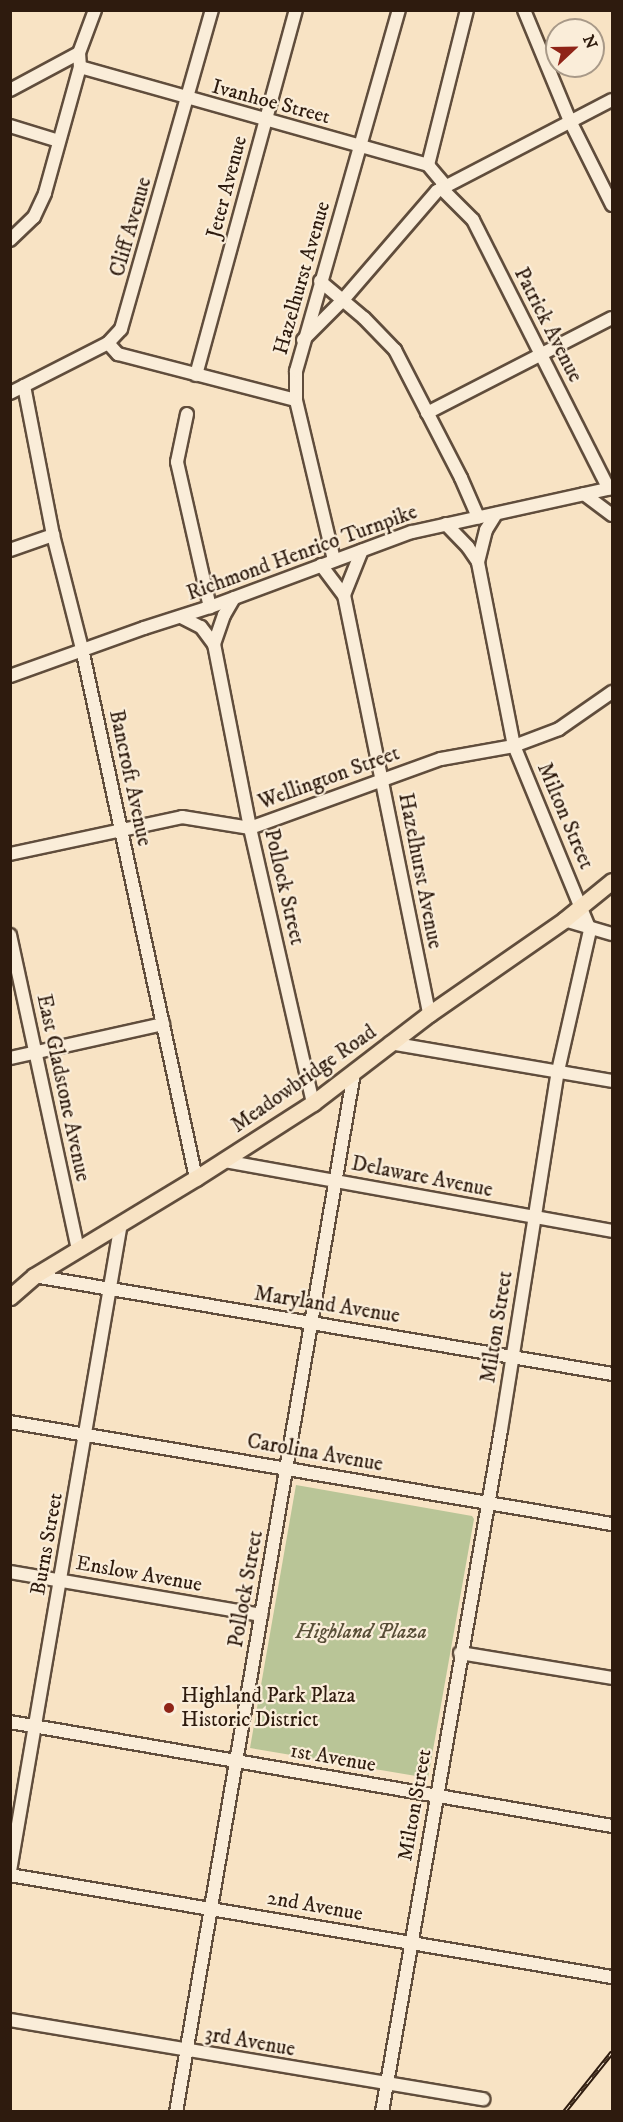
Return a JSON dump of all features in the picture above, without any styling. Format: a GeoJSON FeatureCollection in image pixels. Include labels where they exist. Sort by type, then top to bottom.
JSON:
{"type":"FeatureCollection","features":[{"type":"Feature","properties":{"kind":"main road","name":"Meadowbridge Road"},"geometry":{"type":"LineString","coordinates":[[10,1297],[34,1276],[224,1161],[313,1103],[429,1014],[564,920],[612,881]]}},
{"type":"Feature","properties":{"kind":"street"},"geometry":{"type":"LineString","coordinates":[[10,240],[27,226],[45,193],[80,68],[79,53],[95,10]]}},
{"type":"Feature","properties":{"kind":"street","name":"Cliff Avenue"},"geometry":{"type":"LineString","coordinates":[[10,393],[108,343],[121,329],[212,10]]}},
{"type":"Feature","properties":{"kind":"street","name":"Jeter Avenue"},"geometry":{"type":"LineString","coordinates":[[196,375],[296,10]]}},
{"type":"Feature","properties":{"kind":"street","name":"Hazelhurst Avenue"},"geometry":{"type":"LineString","coordinates":[[334,560],[296,400],[296,371],[302,341],[399,10]]}},
{"type":"Feature","properties":{"kind":"street"},"geometry":{"type":"LineString","coordinates":[[443,187],[428,165],[467,10]]}},
{"type":"Feature","properties":{"kind":"street"},"geometry":{"type":"LineString","coordinates":[[524,10],[570,120],[612,206]]}},
{"type":"Feature","properties":{"kind":"street"},"geometry":{"type":"LineString","coordinates":[[10,90],[79,53]]}},
{"type":"Feature","properties":{"kind":"street","name":"Ivanhoe Street"},"geometry":{"type":"LineString","coordinates":[[80,68],[428,165]]}},
{"type":"Feature","properties":{"kind":"street"},"geometry":{"type":"LineString","coordinates":[[302,341],[342,301],[443,187],[612,100]]}},
{"type":"Feature","properties":{"kind":"street"},"geometry":{"type":"LineString","coordinates":[[10,126],[58,141]]}},
{"type":"Feature","properties":{"kind":"street","name":"Patrick Avenue"},"geometry":{"type":"LineString","coordinates":[[443,187],[473,220],[611,488]]}},
{"type":"Feature","properties":{"kind":"street"},"geometry":{"type":"LineString","coordinates":[[320,281],[364,318],[395,350],[461,478],[478,517]]}},
{"type":"Feature","properties":{"kind":"street"},"geometry":{"type":"LineString","coordinates":[[427,413],[612,318]]}},
{"type":"Feature","properties":{"kind":"street"},"geometry":{"type":"LineString","coordinates":[[108,343],[118,354],[296,400]]}},
{"type":"Feature","properties":{"kind":"street","name":"Bancroft Avenue"},"geometry":{"type":"LineString","coordinates":[[24,386],[53,535],[82,649],[196,1178]]}},
{"type":"Feature","properties":{"kind":"street"},"geometry":{"type":"LineString","coordinates":[[187,414],[177,462],[210,607]]}},
{"type":"Feature","properties":{"kind":"street","name":"Richmond Henrico Turnpike"},"geometry":{"type":"LineString","coordinates":[[10,676],[82,649],[210,607],[412,532],[611,488]]}},
{"type":"Feature","properties":{"kind":"street"},"geometry":{"type":"LineString","coordinates":[[584,494],[612,515]]}},
{"type":"Feature","properties":{"kind":"street","name":"Milton Street"},"geometry":{"type":"LineString","coordinates":[[478,562],[486,530],[496,514]]}},
{"type":"Feature","properties":{"kind":"street","name":"Milton Street"},"geometry":{"type":"LineString","coordinates":[[382,2112],[513,1356],[558,1071],[590,930],[582,905],[514,746],[478,562],[468,547],[446,525]]}},
{"type":"Feature","properties":{"kind":"street"},"geometry":{"type":"LineString","coordinates":[[10,550],[53,535]]}},
{"type":"Feature","properties":{"kind":"street"},"geometry":{"type":"LineString","coordinates":[[344,595],[362,550]]}},
{"type":"Feature","properties":{"kind":"street","name":"Hazelhurst Avenue"},"geometry":{"type":"LineString","coordinates":[[321,565],[344,595],[429,1014]]}},
{"type":"Feature","properties":{"kind":"street"},"geometry":{"type":"LineString","coordinates":[[214,644],[224,615],[234,598]]}},
{"type":"Feature","properties":{"kind":"street"},"geometry":{"type":"LineString","coordinates":[[181,617],[201,627],[214,644]]}},
{"type":"Feature","properties":{"kind":"street","name":"Pollock Street"},"geometry":{"type":"LineString","coordinates":[[214,644],[250,828],[313,1103]]}},
{"type":"Feature","properties":{"kind":"street","name":"Wellington Street"},"geometry":{"type":"LineString","coordinates":[[10,854],[182,817],[250,828],[382,778],[441,759],[514,746],[559,729],[612,692]]}},
{"type":"Feature","properties":{"kind":"street"},"geometry":{"type":"LineString","coordinates":[[564,920],[590,930],[612,934]]}},
{"type":"Feature","properties":{"kind":"street","name":"East Gladstone Avenue"},"geometry":{"type":"LineString","coordinates":[[10,935],[78,1249]]}},
{"type":"Feature","properties":{"kind":"street"},"geometry":{"type":"LineString","coordinates":[[10,1058],[163,1024]]}},
{"type":"Feature","properties":{"kind":"street"},"geometry":{"type":"LineString","coordinates":[[390,1043],[612,1081]]}},
{"type":"Feature","properties":{"kind":"street","name":"Pollock Street"},"geometry":{"type":"LineString","coordinates":[[176,2112],[354,1073]]}},
{"type":"Feature","properties":{"kind":"street","name":"Delaware Avenue"},"geometry":{"type":"LineString","coordinates":[[224,1161],[612,1231]]}},
{"type":"Feature","properties":{"kind":"street","name":"Burns Street"},"geometry":{"type":"LineString","coordinates":[[10,1873],[121,1223]]}},
{"type":"Feature","properties":{"kind":"street","name":"Maryland Avenue"},"geometry":{"type":"LineString","coordinates":[[34,1276],[612,1374]]}},
{"type":"Feature","properties":{"kind":"street","name":"Carolina Avenue"},"geometry":{"type":"LineString","coordinates":[[10,1422],[612,1524]]}},
{"type":"Feature","properties":{"kind":"street","name":"Enslow Avenue"},"geometry":{"type":"LineString","coordinates":[[10,1572],[261,1615]]}},
{"type":"Feature","properties":{"kind":"street"},"geometry":{"type":"LineString","coordinates":[[460,1653],[612,1678]]}},
{"type":"Feature","properties":{"kind":"street","name":"1st Avenue"},"geometry":{"type":"LineString","coordinates":[[10,1722],[612,1826]]}},
{"type":"Feature","properties":{"kind":"street","name":"2nd Avenue"},"geometry":{"type":"LineString","coordinates":[[10,1873],[411,1943],[612,1974]]}},
{"type":"Feature","properties":{"kind":"street","name":"3rd Avenue"},"geometry":{"type":"LineString","coordinates":[[10,2020],[483,2099]]}},
{"type":"Feature","properties":{"kind":"green space","name":"Highland Plaza"},"geometry":{"type":"Polygon","coordinates":[[[296,1485],[472,1516],[474,1519],[428,1778],[250,1748],[296,1485]]]}},
{"type":"Feature","properties":{"kind":"railway"},"geometry":{"type":"LineString","coordinates":[[564,2112],[612,2052]]}},
{"type":"Feature","properties":{"kind":"place","name":"Highland Park Plaza Historic District"},"geometry":{"type":"Point","coordinates":[169,1708]}}]}
